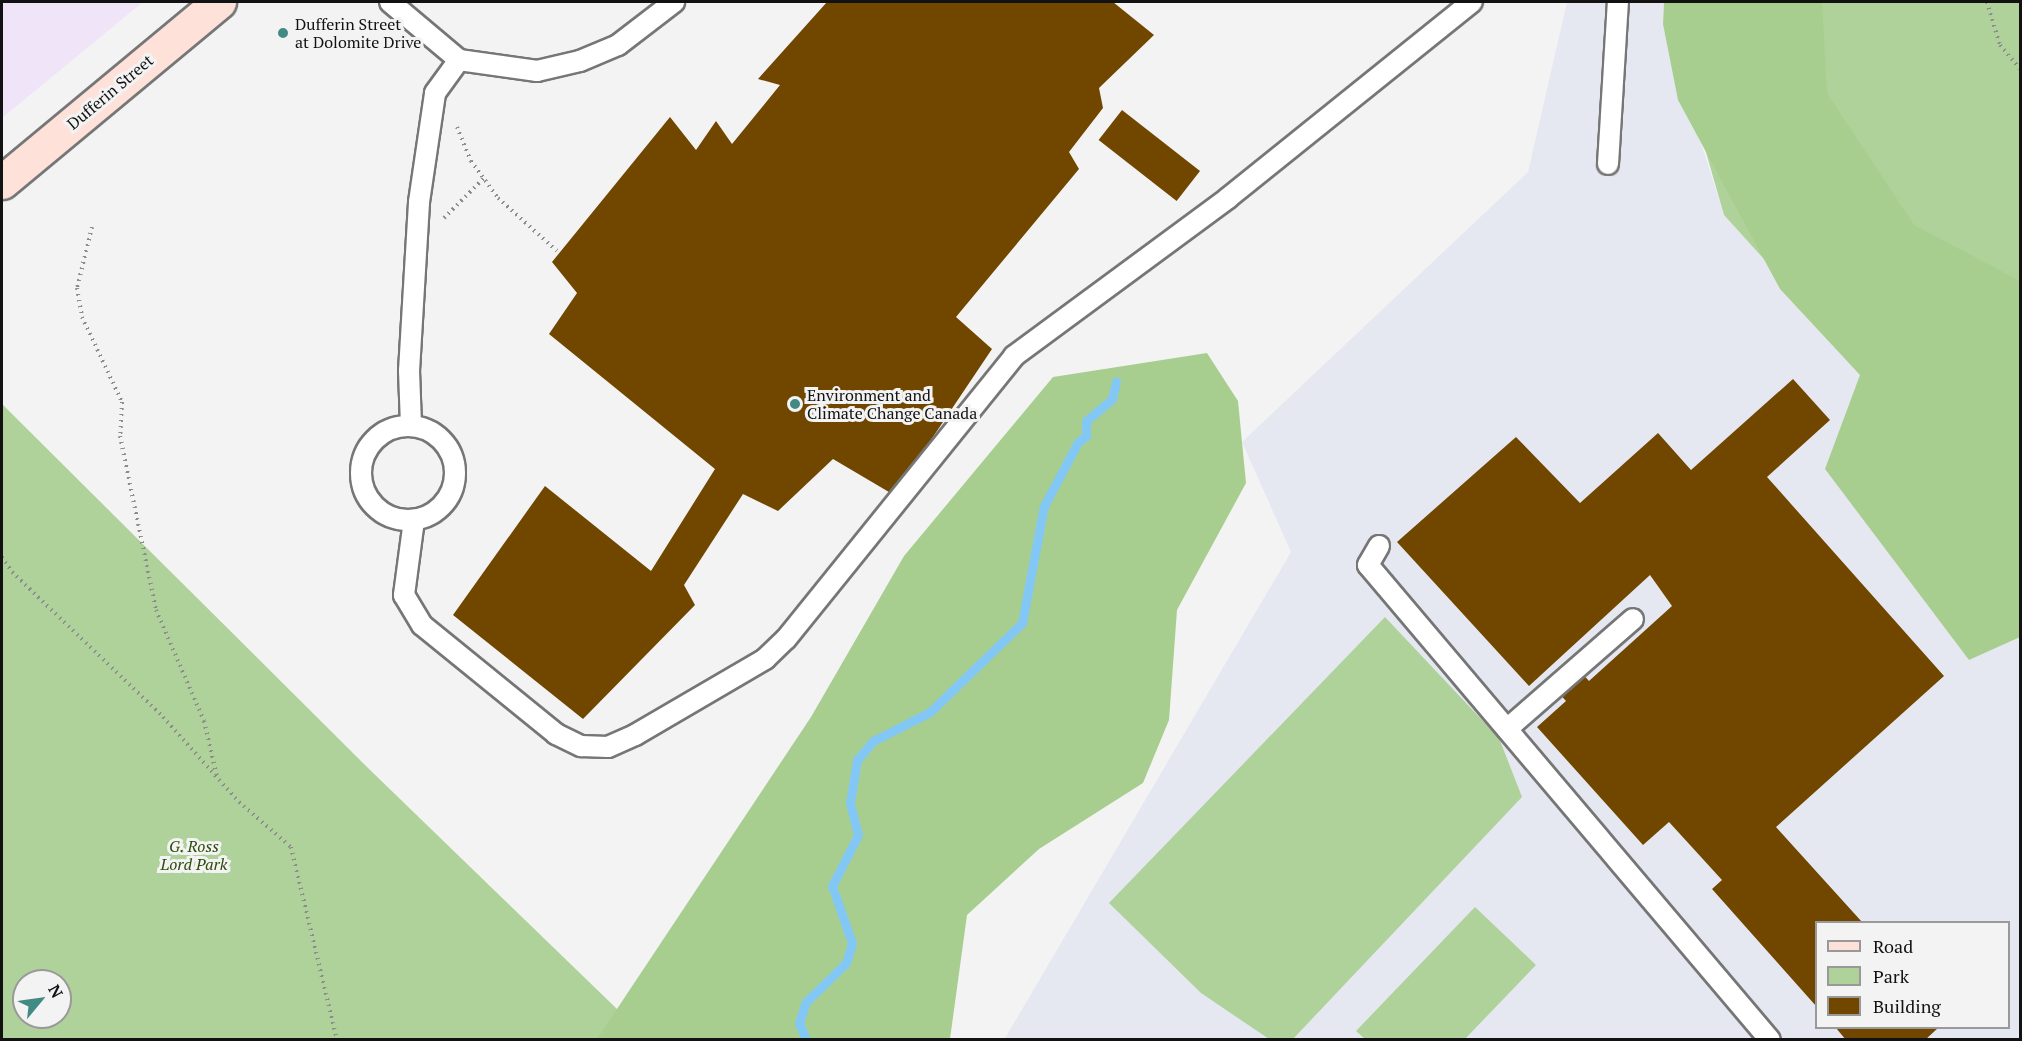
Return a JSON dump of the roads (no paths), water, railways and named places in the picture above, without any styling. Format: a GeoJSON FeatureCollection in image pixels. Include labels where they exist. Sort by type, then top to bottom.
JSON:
{"type":"FeatureCollection","features":[{"type":"Feature","properties":{"kind":"main road","name":"Dufferin Street"},"geometry":{"type":"LineString","coordinates":[[2,182],[219,2]]}},
{"type":"Feature","properties":{"kind":"lane"},"geometry":{"type":"LineString","coordinates":[[390,2],[459,60],[537,71],[580,62],[618,45],[674,2]]}},
{"type":"Feature","properties":{"kind":"lane"},"geometry":{"type":"LineString","coordinates":[[414,520],[404,595],[422,625],[556,734],[582,746],[609,747],[635,735],[765,659],[786,639],[1014,357],[1228,198],[1472,2]]}},
{"type":"Feature","properties":{"kind":"lane"},"geometry":{"type":"LineString","coordinates":[[1608,164],[1618,2]]}},
{"type":"Feature","properties":{"kind":"lane"},"geometry":{"type":"LineString","coordinates":[[411,425],[409,371],[415,248],[435,93],[459,60]]}},
{"type":"Feature","properties":{"kind":"lane"},"geometry":{"type":"LineString","coordinates":[[411,425],[439,438],[449,449],[455,472],[450,495],[441,507],[414,520],[383,514],[371,504],[360,474],[369,445],[381,434],[411,425]]}},
{"type":"Feature","properties":{"kind":"lane"},"geometry":{"type":"LineString","coordinates":[[1379,546],[1368,565],[1770,1040]]}},
{"type":"Feature","properties":{"kind":"lane"},"geometry":{"type":"LineString","coordinates":[[1507,729],[1633,619]]}},
{"type":"Feature","properties":{"kind":"waterway"},"geometry":{"type":"LineString","coordinates":[[806,1040],[799,1023],[806,1002],[846,963],[852,943],[832,886],[858,835],[850,803],[857,760],[873,741],[930,712],[1022,623],[1044,506],[1078,442],[1086,436],[1086,421],[1112,399],[1116,381]]}},
{"type":"Feature","properties":{"kind":"place","name":"Dufferin Street at Dolomite Drive"},"geometry":{"type":"Point","coordinates":[283,33]}},
{"type":"Feature","properties":{"kind":"place","name":"Environment and Climate Change Canada"},"geometry":{"type":"Point","coordinates":[795,404]}},
{"type":"Feature","properties":{"kind":"park label","name":"G. Ross Lord Park"},"geometry":{"type":"Point","coordinates":[194,855]}}]}
